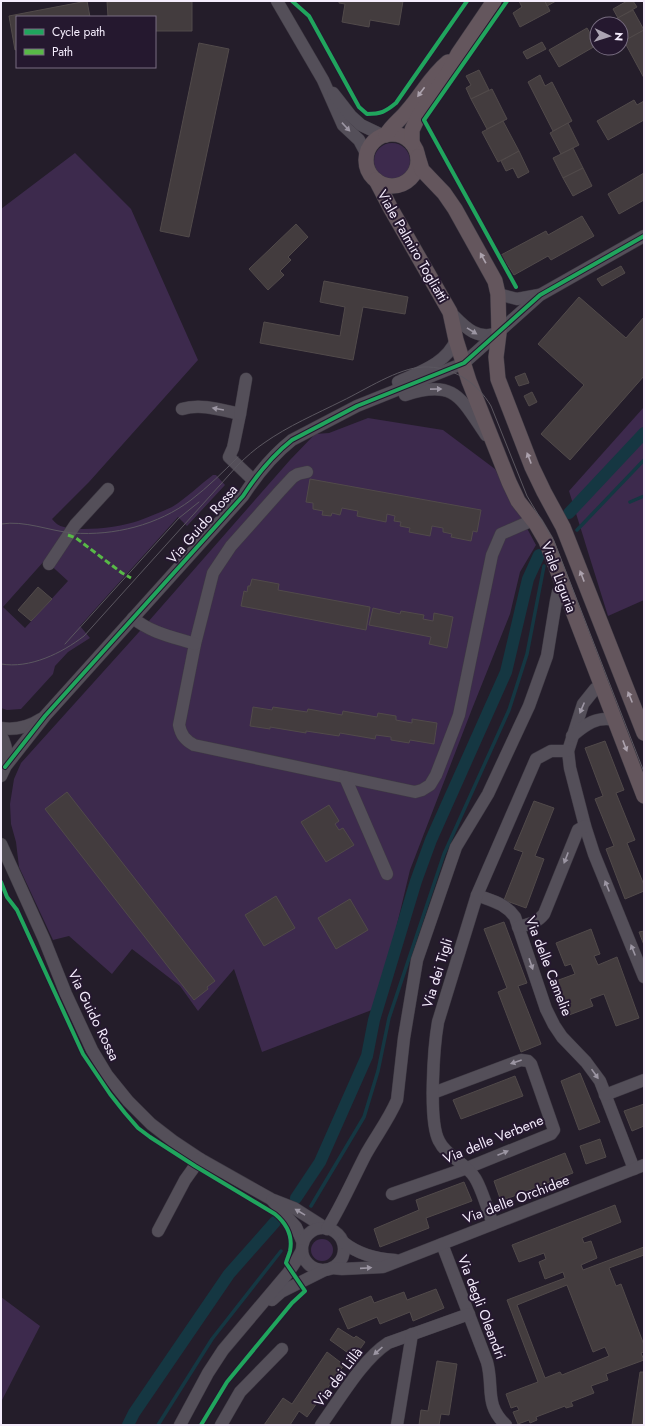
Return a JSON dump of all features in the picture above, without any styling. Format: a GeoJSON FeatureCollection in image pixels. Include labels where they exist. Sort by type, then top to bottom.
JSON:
{"type":"FeatureCollection","features":[{"type":"Feature","properties":{"kind":"main road"},"geometry":{"type":"LineString","coordinates":[[412,143],[412,130],[416,120],[494,1]]}},
{"type":"Feature","properties":{"kind":"main road"},"geometry":{"type":"LineString","coordinates":[[385,136],[390,127],[410,108],[438,70],[458,54]]}},
{"type":"Feature","properties":{"kind":"main road"},"geometry":{"type":"LineString","coordinates":[[367,155],[370,147],[376,140],[385,136],[398,135],[406,138],[412,143],[423,171],[444,193],[461,219],[495,281],[498,294],[499,333]]}},
{"type":"Feature","properties":{"kind":"main road","name":"Viale Palmiro Togliatti"},"geometry":{"type":"LineString","coordinates":[[367,155],[368,168],[450,312],[456,340],[464,363]]}},
{"type":"Feature","properties":{"kind":"main road","name":"Viale Palmiro Togliatti"},"geometry":{"type":"LineString","coordinates":[[376,180],[388,185],[401,185],[408,181],[414,174],[418,166],[418,157]]}},
{"type":"Feature","properties":{"kind":"main road","name":"Viale Liguria"},"geometry":{"type":"LineString","coordinates":[[499,333],[496,356],[498,379],[532,467],[563,527],[644,733]]}},
{"type":"Feature","properties":{"kind":"main road","name":"Viale Liguria"},"geometry":{"type":"LineString","coordinates":[[464,363],[469,381],[515,495],[546,541],[644,796]]}},
{"type":"Feature","properties":{"kind":"street"},"geometry":{"type":"LineString","coordinates":[[277,1],[323,80],[343,125],[360,140],[367,155]]}},
{"type":"Feature","properties":{"kind":"street"},"geometry":{"type":"LineString","coordinates":[[323,80],[351,116],[361,125],[385,136]]}},
{"type":"Feature","properties":{"kind":"street"},"geometry":{"type":"LineString","coordinates":[[464,363],[540,295],[644,236]]}},
{"type":"Feature","properties":{"kind":"street"},"geometry":{"type":"LineString","coordinates":[[498,294],[517,299],[540,295]]}},
{"type":"Feature","properties":{"kind":"street","name":"Viale Palmiro Togliatti"},"geometry":{"type":"LineString","coordinates":[[450,312],[462,324],[480,336],[499,333]]}},
{"type":"Feature","properties":{"kind":"street","name":"Via Guido Rossa"},"geometry":{"type":"LineString","coordinates":[[357,406],[376,393],[422,371],[443,358],[453,347],[456,340]]}},
{"type":"Feature","properties":{"kind":"street","name":"Via Guido Rossa"},"geometry":{"type":"LineString","coordinates":[[3,773],[45,716],[243,496],[253,480],[283,447],[292,440],[357,406],[464,363]]}},
{"type":"Feature","properties":{"kind":"street"},"geometry":{"type":"LineString","coordinates":[[246,379],[233,448],[229,457],[253,480]]}},
{"type":"Feature","properties":{"kind":"street","name":"Via Guido Rossa"},"geometry":{"type":"LineString","coordinates":[[357,406],[381,402],[418,390],[445,389],[455,394],[464,404],[497,450]]}},
{"type":"Feature","properties":{"kind":"street"},"geometry":{"type":"LineString","coordinates":[[182,409],[190,406],[214,408],[240,414]]}},
{"type":"Feature","properties":{"kind":"street"},"geometry":{"type":"LineString","coordinates":[[307,472],[298,474],[280,491],[220,561],[213,572],[194,644],[179,725],[186,740],[194,745],[415,792],[430,785],[436,775],[458,714],[492,555],[501,534],[533,520]]}},
{"type":"Feature","properties":{"kind":"street"},"geometry":{"type":"LineString","coordinates":[[49,564],[74,525],[108,489]]}},
{"type":"Feature","properties":{"kind":"street"},"geometry":{"type":"LineString","coordinates":[[327,1229],[376,1136],[393,1110],[397,1100],[404,1038],[417,960],[456,848],[488,794],[529,706],[547,656],[558,592],[563,586]]}},
{"type":"Feature","properties":{"kind":"street"},"geometry":{"type":"LineString","coordinates":[[133,618],[151,630],[194,644]]}},
{"type":"Feature","properties":{"kind":"street"},"geometry":{"type":"LineString","coordinates":[[602,687],[595,689],[583,704],[568,750],[570,768],[594,854],[644,977]]}},
{"type":"Feature","properties":{"kind":"street","name":"Via Guido Rossa"},"geometry":{"type":"LineString","coordinates":[[1,728],[20,728],[36,723],[45,716]]}},
{"type":"Feature","properties":{"kind":"street"},"geometry":{"type":"LineString","coordinates":[[572,736],[583,726],[605,718],[615,720]]}},
{"type":"Feature","properties":{"kind":"street"},"geometry":{"type":"LineString","coordinates":[[1,735],[6,749],[7,759],[3,773]]}},
{"type":"Feature","properties":{"kind":"street","name":"Via dei Tigli"},"geometry":{"type":"LineString","coordinates":[[493,1224],[475,1178],[467,1168],[448,1153],[438,1141],[435,1125],[433,1093],[435,1038],[438,1022],[477,895],[536,759],[551,751],[568,750]]}},
{"type":"Feature","properties":{"kind":"street"},"geometry":{"type":"LineString","coordinates":[[345,777],[387,874]]}},
{"type":"Feature","properties":{"kind":"street"},"geometry":{"type":"LineString","coordinates":[[518,926],[540,921],[578,830],[585,826]]}},
{"type":"Feature","properties":{"kind":"street","name":"Via Guido Rossa"},"geometry":{"type":"LineString","coordinates":[[1,844],[92,1050],[108,1075],[128,1101],[151,1124],[200,1159],[271,1199],[287,1205],[327,1229]]}},
{"type":"Feature","properties":{"kind":"street","name":"Via delle Camelie"},"geometry":{"type":"LineString","coordinates":[[477,895],[501,904],[509,909],[518,926],[546,1009],[554,1025],[562,1037],[593,1070],[600,1081],[605,1095],[639,1167]]}},
{"type":"Feature","properties":{"kind":"street","name":"Via delle Verbene"},"geometry":{"type":"LineString","coordinates":[[392,1194],[467,1168],[551,1134],[554,1130],[531,1064],[528,1061],[521,1060],[433,1093]]}},
{"type":"Feature","properties":{"kind":"street"},"geometry":{"type":"LineString","coordinates":[[605,1095],[644,1080]]}},
{"type":"Feature","properties":{"kind":"street"},"geometry":{"type":"LineString","coordinates":[[158,1231],[185,1180],[200,1159]]}},
{"type":"Feature","properties":{"kind":"street","name":"Via delle Orchidee"},"geometry":{"type":"LineString","coordinates":[[328,1269],[383,1267],[639,1167]]}},
{"type":"Feature","properties":{"kind":"street","name":"Via Guido Rossa"},"geometry":{"type":"LineString","coordinates":[[271,1199],[296,1227],[302,1246]]}},
{"type":"Feature","properties":{"kind":"street"},"geometry":{"type":"LineString","coordinates":[[180,1425],[208,1373],[228,1344],[292,1268],[309,1234],[313,1230],[318,1229],[327,1229],[337,1233],[343,1242],[343,1254],[341,1260],[328,1269],[282,1292],[252,1316]]}},
{"type":"Feature","properties":{"kind":"street","name":"Via delle Orchidee"},"geometry":{"type":"LineString","coordinates":[[343,1242],[360,1253],[383,1260],[398,1260]]}},
{"type":"Feature","properties":{"kind":"street","name":"Via degli Oleandri"},"geometry":{"type":"LineString","coordinates":[[442,1244],[487,1362],[490,1376],[490,1398],[492,1406],[506,1425]]}},
{"type":"Feature","properties":{"kind":"street"},"geometry":{"type":"LineString","coordinates":[[302,1246],[304,1259],[311,1267],[320,1270],[328,1269]]}},
{"type":"Feature","properties":{"kind":"street","name":"Via dei Lillà"},"geometry":{"type":"LineString","coordinates":[[321,1425],[364,1365],[378,1350],[388,1343],[469,1314]]}},
{"type":"Feature","properties":{"kind":"street"},"geometry":{"type":"LineString","coordinates":[[397,1425],[412,1334]]}},
{"type":"Feature","properties":{"kind":"street"},"geometry":{"type":"LineString","coordinates":[[221,1425],[240,1392],[282,1349]]}},
{"type":"Feature","properties":{"kind":"shaded area"},"geometry":{"type":"Polygon","coordinates":[[[396,143],[405,148],[409,154],[409,168],[405,174],[396,179],[388,179],[379,174],[375,168],[374,157],[379,148],[385,144],[396,143]]]}},
{"type":"Feature","properties":{"kind":"shaded area"},"geometry":{"type":"Polygon","coordinates":[[[75,153],[131,209],[198,360],[89,482],[52,519],[60,526],[80,529],[122,525],[138,521],[172,507],[183,500],[213,475],[216,475],[225,485],[187,526],[178,517],[80,626],[90,638],[68,652],[55,666],[53,674],[21,709],[7,710],[1,708],[1,209],[75,153]],[[45,560],[3,607],[25,628],[68,581],[45,560]]]}},
{"type":"Feature","properties":{"kind":"shaded area"},"geometry":{"type":"Polygon","coordinates":[[[644,407],[644,600],[608,616],[569,491],[644,407]]]}},
{"type":"Feature","properties":{"kind":"shaded area"},"geometry":{"type":"Polygon","coordinates":[[[368,418],[443,430],[495,469],[536,545],[520,572],[510,614],[410,870],[377,1008],[262,1052],[234,969],[198,1011],[180,986],[132,949],[112,974],[69,936],[53,940],[19,867],[16,842],[11,824],[10,804],[14,779],[21,763],[148,622],[290,460],[315,434],[329,433],[368,418]]]}},
{"type":"Feature","properties":{"kind":"shaded area"},"geometry":{"type":"Polygon","coordinates":[[[322,1239],[326,1240],[332,1246],[332,1254],[326,1260],[322,1261],[318,1260],[312,1254],[311,1250],[312,1246],[318,1240],[322,1239]]]}},
{"type":"Feature","properties":{"kind":"shaded area"},"geometry":{"type":"Polygon","coordinates":[[[1,1297],[40,1326],[1,1402],[1,1297]]]}},
{"type":"Feature","properties":{"kind":"building"},"geometry":{"type":"Polygon","coordinates":[[[87,1],[90,16],[16,16],[15,50],[9,16],[87,1]]]}},
{"type":"Feature","properties":{"kind":"building"},"geometry":{"type":"Polygon","coordinates":[[[107,1],[192,1],[192,31],[156,31],[156,16],[108,16],[107,1]]]}},
{"type":"Feature","properties":{"kind":"building"},"geometry":{"type":"Polygon","coordinates":[[[339,1],[403,1],[399,25],[370,20],[369,27],[342,22],[345,4],[339,3],[339,1]]]}},
{"type":"Feature","properties":{"kind":"building"},"geometry":{"type":"Polygon","coordinates":[[[519,1],[545,1],[550,11],[520,27],[513,13],[522,7],[519,1]]]}},
{"type":"Feature","properties":{"kind":"building"},"geometry":{"type":"Polygon","coordinates":[[[545,1],[556,1],[547,6],[545,1]]]}},
{"type":"Feature","properties":{"kind":"building"},"geometry":{"type":"Polygon","coordinates":[[[627,1],[633,1],[637,7],[621,16],[617,16],[613,9],[627,1]]]}},
{"type":"Feature","properties":{"kind":"building"},"geometry":{"type":"Polygon","coordinates":[[[633,10],[644,30],[629,38],[629,16],[622,16],[633,10]]]}},
{"type":"Feature","properties":{"kind":"building"},"geometry":{"type":"Polygon","coordinates":[[[587,28],[589,31],[589,50],[559,67],[549,50],[587,28]]]}},
{"type":"Feature","properties":{"kind":"building"},"geometry":{"type":"Polygon","coordinates":[[[644,30],[644,78],[629,50],[629,38],[644,30]]]}},
{"type":"Feature","properties":{"kind":"building"},"geometry":{"type":"Polygon","coordinates":[[[542,42],[546,49],[527,59],[523,52],[542,42]]]}},
{"type":"Feature","properties":{"kind":"building"},"geometry":{"type":"Polygon","coordinates":[[[199,43],[229,49],[189,237],[160,231],[199,43]]]}},
{"type":"Feature","properties":{"kind":"building"},"geometry":{"type":"Polygon","coordinates":[[[479,70],[489,90],[471,99],[466,88],[471,85],[466,76],[479,70]]]}},
{"type":"Feature","properties":{"kind":"building"},"geometry":{"type":"Polygon","coordinates":[[[540,75],[545,86],[552,82],[572,121],[553,131],[528,82],[540,75]]]}},
{"type":"Feature","properties":{"kind":"building"},"geometry":{"type":"Polygon","coordinates":[[[492,89],[507,119],[487,129],[471,99],[492,89]]]}},
{"type":"Feature","properties":{"kind":"building"},"geometry":{"type":"Polygon","coordinates":[[[634,100],[637,105],[644,101],[644,120],[608,140],[597,121],[634,100]]]}},
{"type":"Feature","properties":{"kind":"building"},"geometry":{"type":"Polygon","coordinates":[[[503,121],[519,151],[498,162],[482,132],[503,121]]]}},
{"type":"Feature","properties":{"kind":"building"},"geometry":{"type":"Polygon","coordinates":[[[568,123],[579,145],[561,154],[550,133],[568,123]]]}},
{"type":"Feature","properties":{"kind":"building"},"geometry":{"type":"Polygon","coordinates":[[[573,148],[583,168],[563,178],[553,158],[573,148]]]}},
{"type":"Feature","properties":{"kind":"building"},"geometry":{"type":"Polygon","coordinates":[[[519,151],[529,172],[518,178],[513,168],[506,171],[501,161],[519,151]]]}},
{"type":"Feature","properties":{"kind":"building"},"geometry":{"type":"Polygon","coordinates":[[[583,168],[592,186],[573,196],[563,178],[583,168]]]}},
{"type":"Feature","properties":{"kind":"building"},"geometry":{"type":"Polygon","coordinates":[[[644,173],[644,200],[619,214],[608,194],[644,173]]]}},
{"type":"Feature","properties":{"kind":"building"},"geometry":{"type":"Polygon","coordinates":[[[582,216],[594,236],[551,260],[548,256],[514,275],[501,255],[546,231],[548,235],[582,216]]]}},
{"type":"Feature","properties":{"kind":"building"},"geometry":{"type":"Polygon","coordinates":[[[296,224],[308,237],[288,257],[291,260],[280,271],[284,275],[268,290],[249,269],[296,224]]]}},
{"type":"Feature","properties":{"kind":"building"},"geometry":{"type":"Polygon","coordinates":[[[621,266],[625,273],[602,286],[597,279],[621,266]]]}},
{"type":"Feature","properties":{"kind":"building"},"geometry":{"type":"Polygon","coordinates":[[[324,281],[408,297],[405,314],[363,307],[353,360],[260,343],[264,322],[340,336],[345,307],[320,302],[324,281]]]}},
{"type":"Feature","properties":{"kind":"building"},"geometry":{"type":"Polygon","coordinates":[[[579,297],[626,338],[644,317],[644,376],[570,460],[541,434],[584,385],[538,344],[579,297]]]}},
{"type":"Feature","properties":{"kind":"building"},"geometry":{"type":"Polygon","coordinates":[[[525,373],[529,383],[519,386],[515,377],[525,373]]]}},
{"type":"Feature","properties":{"kind":"building"},"geometry":{"type":"Polygon","coordinates":[[[532,392],[537,402],[529,406],[524,396],[532,392]]]}},
{"type":"Feature","properties":{"kind":"building"},"geometry":{"type":"Polygon","coordinates":[[[310,479],[481,510],[477,532],[473,531],[471,541],[451,537],[452,534],[443,532],[443,528],[432,526],[430,536],[409,532],[410,528],[400,526],[401,522],[394,521],[395,516],[387,514],[386,522],[357,516],[358,511],[342,508],[340,515],[332,513],[331,516],[322,515],[323,511],[313,509],[313,503],[306,502],[310,479]]]}},
{"type":"Feature","properties":{"kind":"building"},"geometry":{"type":"Polygon","coordinates":[[[252,579],[279,584],[278,590],[370,607],[366,630],[241,606],[244,591],[247,592],[248,586],[250,586],[252,579]]]}},
{"type":"Feature","properties":{"kind":"building"},"geometry":{"type":"Polygon","coordinates":[[[38,587],[52,599],[31,621],[18,610],[38,587]]]}},
{"type":"Feature","properties":{"kind":"building"},"geometry":{"type":"Polygon","coordinates":[[[373,608],[400,614],[401,611],[424,615],[423,619],[433,621],[434,613],[453,617],[447,648],[429,644],[431,637],[369,625],[373,608]]]}},
{"type":"Feature","properties":{"kind":"building"},"geometry":{"type":"Polygon","coordinates":[[[253,707],[272,710],[273,707],[307,712],[308,709],[342,715],[343,711],[377,717],[378,713],[396,716],[396,720],[412,723],[412,719],[437,723],[434,744],[410,740],[409,743],[391,740],[391,737],[376,735],[375,739],[340,733],[339,736],[306,731],[306,733],[270,727],[270,729],[250,726],[253,707]]]}},
{"type":"Feature","properties":{"kind":"building"},"geometry":{"type":"Polygon","coordinates":[[[605,741],[624,790],[616,793],[635,840],[627,843],[644,885],[644,891],[625,899],[606,849],[614,846],[595,799],[603,796],[585,748],[605,741]]]}},
{"type":"Feature","properties":{"kind":"building"},"geometry":{"type":"Polygon","coordinates":[[[67,792],[215,981],[207,987],[208,989],[194,1000],[45,809],[67,792]]]}},
{"type":"Feature","properties":{"kind":"building"},"geometry":{"type":"Polygon","coordinates":[[[534,801],[554,808],[535,856],[544,859],[526,908],[504,900],[523,852],[514,849],[534,801]]]}},
{"type":"Feature","properties":{"kind":"building"},"geometry":{"type":"Polygon","coordinates":[[[329,805],[339,821],[335,824],[339,830],[343,828],[354,845],[326,862],[301,822],[329,805]]]}},
{"type":"Feature","properties":{"kind":"building"},"geometry":{"type":"Polygon","coordinates":[[[276,896],[295,928],[264,946],[245,915],[276,896]]]}},
{"type":"Feature","properties":{"kind":"building"},"geometry":{"type":"Polygon","coordinates":[[[350,899],[368,930],[336,949],[318,918],[350,899]]]}},
{"type":"Feature","properties":{"kind":"building"},"geometry":{"type":"Polygon","coordinates":[[[504,922],[527,983],[518,986],[541,1044],[521,1052],[498,992],[507,988],[484,929],[504,922]]]}},
{"type":"Feature","properties":{"kind":"building"},"geometry":{"type":"Polygon","coordinates":[[[591,929],[600,954],[594,956],[598,965],[617,957],[639,1018],[616,1026],[604,994],[590,999],[593,1006],[569,1015],[556,981],[575,974],[571,964],[565,966],[556,943],[591,929]]]}},
{"type":"Feature","properties":{"kind":"building"},"geometry":{"type":"Polygon","coordinates":[[[644,931],[644,945],[639,932],[644,931]]]}},
{"type":"Feature","properties":{"kind":"building"},"geometry":{"type":"Polygon","coordinates":[[[580,1073],[600,1122],[579,1130],[561,1081],[580,1073]]]}},
{"type":"Feature","properties":{"kind":"building"},"geometry":{"type":"Polygon","coordinates":[[[515,1076],[523,1096],[461,1119],[453,1100],[515,1076]]]}},
{"type":"Feature","properties":{"kind":"building"},"geometry":{"type":"Polygon","coordinates":[[[644,1104],[644,1126],[632,1131],[624,1111],[644,1104]]]}},
{"type":"Feature","properties":{"kind":"building"},"geometry":{"type":"Polygon","coordinates":[[[600,1139],[606,1157],[586,1164],[580,1146],[600,1139]]]}},
{"type":"Feature","properties":{"kind":"building"},"geometry":{"type":"Polygon","coordinates":[[[565,1153],[573,1173],[501,1201],[494,1181],[565,1153]]]}},
{"type":"Feature","properties":{"kind":"building"},"geometry":{"type":"Polygon","coordinates":[[[464,1182],[472,1201],[426,1218],[429,1228],[380,1247],[374,1229],[419,1210],[416,1200],[464,1182]]]}},
{"type":"Feature","properties":{"kind":"building"},"geometry":{"type":"Polygon","coordinates":[[[615,1205],[621,1222],[582,1238],[584,1243],[591,1241],[597,1258],[581,1265],[583,1270],[644,1247],[644,1255],[609,1268],[616,1286],[621,1284],[644,1345],[644,1352],[641,1353],[644,1360],[606,1374],[608,1380],[591,1386],[594,1393],[571,1402],[573,1406],[566,1408],[565,1406],[536,1417],[537,1420],[530,1423],[529,1420],[518,1424],[513,1412],[519,1410],[517,1406],[511,1408],[506,1394],[538,1382],[507,1300],[565,1278],[563,1272],[545,1279],[539,1262],[546,1259],[544,1253],[519,1262],[512,1245],[615,1205]],[[567,1285],[517,1305],[545,1378],[560,1372],[562,1375],[609,1356],[605,1347],[593,1352],[567,1285]]]}},
{"type":"Feature","properties":{"kind":"building"},"geometry":{"type":"Polygon","coordinates":[[[436,1289],[444,1308],[413,1321],[410,1312],[380,1324],[377,1317],[348,1329],[339,1309],[371,1296],[374,1303],[404,1292],[407,1300],[436,1289]]]}},
{"type":"Feature","properties":{"kind":"building"},"geometry":{"type":"Polygon","coordinates":[[[338,1328],[354,1338],[356,1336],[365,1342],[358,1352],[355,1350],[351,1355],[330,1340],[338,1328]]]}},
{"type":"Feature","properties":{"kind":"building"},"geometry":{"type":"Polygon","coordinates":[[[327,1352],[344,1365],[307,1417],[299,1411],[290,1425],[264,1425],[283,1398],[292,1404],[327,1352]]]}},
{"type":"Feature","properties":{"kind":"building"},"geometry":{"type":"Polygon","coordinates":[[[437,1361],[457,1364],[449,1415],[441,1414],[439,1425],[419,1425],[421,1410],[428,1411],[437,1361]]]}},
{"type":"Feature","properties":{"kind":"building"},"geometry":{"type":"Polygon","coordinates":[[[640,1372],[644,1372],[644,1425],[632,1425],[640,1372]]]}},
{"type":"Feature","properties":{"kind":"waterway"},"geometry":{"type":"LineString","coordinates":[[569,513],[644,433]]}},
{"type":"Feature","properties":{"kind":"waterway"},"geometry":{"type":"LineString","coordinates":[[577,530],[644,460]]}},
{"type":"Feature","properties":{"kind":"waterway"},"geometry":{"type":"LineString","coordinates":[[630,502],[644,496]]}},
{"type":"Feature","properties":{"kind":"waterway"},"geometry":{"type":"LineString","coordinates":[[296,1198],[320,1162],[367,1056],[374,1020],[416,881],[431,840],[506,672],[528,579],[539,555]]}},
{"type":"Feature","properties":{"kind":"waterway"},"geometry":{"type":"LineString","coordinates":[[311,1206],[364,1117],[378,1071],[389,1018],[444,854],[509,710],[527,654],[544,566]]}},
{"type":"Feature","properties":{"kind":"waterway"},"geometry":{"type":"LineString","coordinates":[[128,1425],[134,1413],[229,1274],[275,1222]]}},
{"type":"Feature","properties":{"kind":"waterway"},"geometry":{"type":"LineString","coordinates":[[158,1425],[212,1339],[281,1251]]}},
{"type":"Feature","properties":{"kind":"tram line"},"geometry":{"type":"LineString","coordinates":[[1,664],[12,665],[34,662],[56,654],[84,636],[238,465],[264,443],[292,426],[392,375],[413,368],[434,367],[444,369],[463,377],[479,390],[491,406],[527,496],[554,541],[644,772]]}},
{"type":"Feature","properties":{"kind":"tram line"},"geometry":{"type":"LineString","coordinates":[[1,524],[19,523],[73,533],[104,533],[135,527],[178,509],[209,485],[238,457]]}},
{"type":"Feature","properties":{"kind":"tram line"},"geometry":{"type":"LineString","coordinates":[[65,644],[179,518],[199,502]]}},
{"type":"Feature","properties":{"kind":"marked path"},"geometry":{"type":"LineString","coordinates":[[68,535],[76,538],[122,573],[131,578]]}},
{"type":"Feature","properties":{"kind":"cycle path"},"geometry":{"type":"LineString","coordinates":[[292,1],[309,16],[359,107],[367,114],[383,112],[396,103],[467,1]]}},
{"type":"Feature","properties":{"kind":"cycle path"},"geometry":{"type":"LineString","coordinates":[[507,1],[424,120],[516,287]]}},
{"type":"Feature","properties":{"kind":"cycle path"},"geometry":{"type":"LineString","coordinates":[[5,767],[45,716],[243,496],[259,473],[292,440],[357,406],[464,363],[540,295],[644,236]]}},
{"type":"Feature","properties":{"kind":"cycle path"},"geometry":{"type":"LineString","coordinates":[[1,882],[7,897],[17,910],[83,1054],[110,1094],[125,1113],[138,1128],[150,1137],[275,1214],[286,1226],[290,1235],[291,1246],[286,1263],[305,1291],[292,1303],[227,1382],[201,1425]]}}]}
